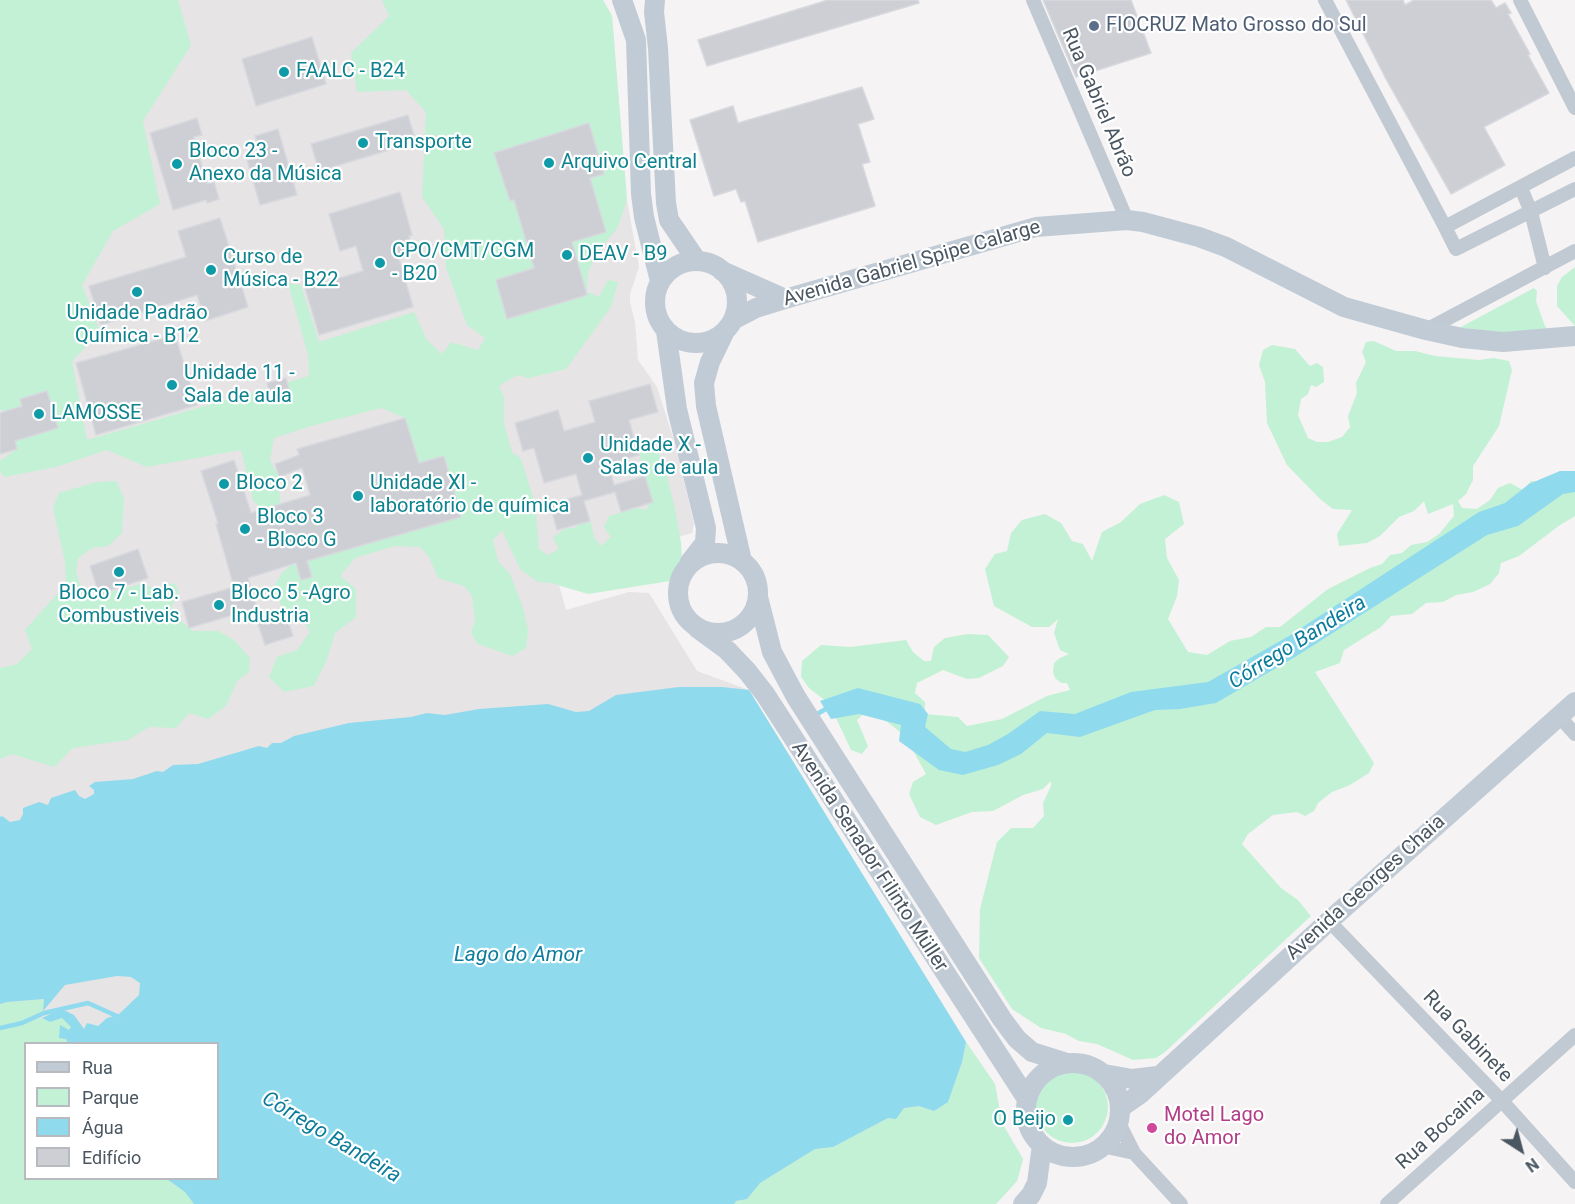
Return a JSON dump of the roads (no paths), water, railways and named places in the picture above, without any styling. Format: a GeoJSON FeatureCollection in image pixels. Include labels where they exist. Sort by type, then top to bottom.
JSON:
{"type":"FeatureCollection","features":[{"type":"Feature","properties":{"kind":"main road"},"geometry":{"type":"LineString","coordinates":[[622,0],[636,40],[641,194],[644,217],[660,281]]}},
{"type":"Feature","properties":{"kind":"main road"},"geometry":{"type":"LineString","coordinates":[[655,0],[666,203],[669,220],[696,261]]}},
{"type":"Feature","properties":{"kind":"main road","name":"Avenida Gabriel Spipe Calarge"},"geometry":{"type":"LineString","coordinates":[[729,325],[756,308],[1036,227],[1127,220],[1199,237],[1226,247],[1344,307],[1426,330],[1462,338],[1503,342],[1575,336]]}},
{"type":"Feature","properties":{"kind":"main road"},"geometry":{"type":"LineString","coordinates":[[729,325],[715,339],[696,343],[677,339],[666,332],[658,320],[655,307],[655,294],[660,281],[670,270],[682,263],[696,261],[711,264],[785,299]]}},
{"type":"Feature","properties":{"kind":"main road"},"geometry":{"type":"LineString","coordinates":[[722,271],[731,281],[736,294],[737,307],[710,362],[704,384],[706,406],[742,561]]}},
{"type":"Feature","properties":{"kind":"main road"},"geometry":{"type":"LineString","coordinates":[[666,332],[677,410],[706,528],[705,543],[687,566],[679,580],[678,602],[682,612],[697,628],[716,633],[736,629],[747,621],[755,610],[758,597],[754,577],[742,561],[732,555],[708,554],[697,558],[687,566]]}},
{"type":"Feature","properties":{"kind":"main road","name":"Avenida Senador Filinto Müller"},"geometry":{"type":"LineString","coordinates":[[758,597],[772,652],[796,697],[1002,1019],[1017,1039],[1032,1052],[1067,1063]]}},
{"type":"Feature","properties":{"kind":"main road","name":"Avenida Senador Filinto Müller"},"geometry":{"type":"LineString","coordinates":[[697,628],[727,650],[765,694],[1027,1099]]}},
{"type":"Feature","properties":{"kind":"main road","name":"Avenida Georges Chaia"},"geometry":{"type":"LineString","coordinates":[[1119,1115],[1158,1076],[1329,921],[1575,702]]}},
{"type":"Feature","properties":{"kind":"main road"},"geometry":{"type":"LineString","coordinates":[[1067,1063],[1080,1063],[1104,1074],[1116,1089],[1119,1115],[1112,1135],[1102,1146],[1091,1153],[1072,1156],[1053,1152],[1042,1145],[1028,1124],[1026,1112],[1027,1099],[1033,1086],[1042,1075],[1054,1067],[1067,1063]]}},
{"type":"Feature","properties":{"kind":"main road"},"geometry":{"type":"LineString","coordinates":[[1104,1074],[1132,1079],[1158,1076]]}},
{"type":"Feature","properties":{"kind":"main road"},"geometry":{"type":"LineString","coordinates":[[1023,1204],[1037,1183],[1042,1145]]}},
{"type":"Feature","properties":{"kind":"street","name":"Rua Gabriel Abrão"},"geometry":{"type":"LineString","coordinates":[[1033,0],[1127,220]]}},
{"type":"Feature","properties":{"kind":"street"},"geometry":{"type":"LineString","coordinates":[[1325,0],[1456,249],[1575,189]]}},
{"type":"Feature","properties":{"kind":"street"},"geometry":{"type":"LineString","coordinates":[[1520,0],[1575,108]]}},
{"type":"Feature","properties":{"kind":"street"},"geometry":{"type":"LineString","coordinates":[[1445,227],[1575,158]]}},
{"type":"Feature","properties":{"kind":"street"},"geometry":{"type":"LineString","coordinates":[[1521,188],[1545,268]]}},
{"type":"Feature","properties":{"kind":"street"},"geometry":{"type":"LineString","coordinates":[[1426,330],[1575,251]]}},
{"type":"Feature","properties":{"kind":"street"},"geometry":{"type":"LineString","coordinates":[[1559,716],[1575,734]]}},
{"type":"Feature","properties":{"kind":"street","name":"Rua Gabinete"},"geometry":{"type":"LineString","coordinates":[[1329,921],[1502,1101],[1575,1182]]}},
{"type":"Feature","properties":{"kind":"street","name":"Rua Bocaina"},"geometry":{"type":"LineString","coordinates":[[1387,1204],[1575,1035]]}},
{"type":"Feature","properties":{"kind":"street"},"geometry":{"type":"LineString","coordinates":[[1119,1115],[1134,1153],[1181,1204]]}},
{"type":"Feature","properties":{"kind":"street"},"geometry":{"type":"LineString","coordinates":[[1102,1146],[1134,1153]]}},
{"type":"Feature","properties":{"kind":"water","name":"Córrego Bandeira"},"geometry":{"type":"Polygon","coordinates":[[[1560,471],[1575,471],[1575,492],[1563,494],[1518,526],[1487,535],[1295,657],[1216,703],[1180,709],[1155,710],[1080,737],[1047,733],[1021,754],[998,765],[963,775],[939,770],[899,741],[901,725],[859,714],[831,719],[820,701],[858,688],[920,704],[928,714],[925,727],[951,749],[965,752],[988,745],[1040,711],[1075,714],[1131,692],[1208,682],[1289,636],[1479,512],[1505,503],[1529,484],[1560,471]]]}},
{"type":"Feature","properties":{"kind":"water","name":"Lago do Amor"},"geometry":{"type":"Polygon","coordinates":[[[679,687],[722,687],[749,690],[966,1042],[962,1062],[948,1102],[934,1111],[919,1106],[904,1108],[896,1119],[888,1118],[833,1147],[815,1149],[760,1183],[747,1199],[736,1201],[734,1204],[194,1204],[185,1192],[168,1180],[219,1180],[219,1042],[68,1042],[66,1039],[59,1038],[60,1025],[69,1030],[71,1027],[62,1018],[50,1022],[42,1018],[57,1011],[66,1011],[74,1015],[84,1029],[87,1023],[98,1026],[107,1018],[118,1015],[139,995],[140,983],[131,977],[117,976],[65,985],[43,1011],[44,999],[0,1004],[0,817],[10,822],[20,820],[23,808],[39,802],[48,805],[51,798],[75,790],[85,799],[94,794],[94,790],[89,786],[95,782],[133,779],[157,771],[163,772],[173,765],[198,764],[259,746],[267,748],[272,743],[281,743],[294,736],[349,723],[411,717],[427,713],[445,715],[479,709],[548,704],[576,712],[589,711],[616,695],[679,687]]]}},
{"type":"Feature","properties":{"kind":"waterway","name":"Córrego Bandeira"},"geometry":{"type":"LineString","coordinates":[[819,713],[829,707]]}},
{"type":"Feature","properties":{"kind":"waterway","name":"Córrego Bandeira"},"geometry":{"type":"LineString","coordinates":[[0,1028],[22,1023],[44,1013],[88,1003],[119,1017]]}},
{"type":"Feature","properties":{"kind":"place","name":"FIOCRUZ Mato Grosso do Sul"},"geometry":{"type":"Point","coordinates":[1094,26]}},
{"type":"Feature","properties":{"kind":"place","name":"FAALC - B24"},"geometry":{"type":"Point","coordinates":[284,72]}},
{"type":"Feature","properties":{"kind":"place","name":"Transporte"},"geometry":{"type":"Point","coordinates":[363,143]}},
{"type":"Feature","properties":{"kind":"place","name":"Arquivo Central"},"geometry":{"type":"Point","coordinates":[549,163]}},
{"type":"Feature","properties":{"kind":"place","name":"Bloco 23 - Anexo da Música"},"geometry":{"type":"Point","coordinates":[177,164]}},
{"type":"Feature","properties":{"kind":"place","name":"DEAV - B9"},"geometry":{"type":"Point","coordinates":[567,255]}},
{"type":"Feature","properties":{"kind":"place","name":"CPO/CMT/CGM - B20"},"geometry":{"type":"Point","coordinates":[380,263]}},
{"type":"Feature","properties":{"kind":"place","name":"Curso de Música - B22"},"geometry":{"type":"Point","coordinates":[211,270]}},
{"type":"Feature","properties":{"kind":"place","name":"Unidade Padrão Química - B12"},"geometry":{"type":"Point","coordinates":[137,292]}},
{"type":"Feature","properties":{"kind":"place","name":"Unidade 11 - Sala de aula"},"geometry":{"type":"Point","coordinates":[172,385]}},
{"type":"Feature","properties":{"kind":"place","name":"LAMOSSE"},"geometry":{"type":"Point","coordinates":[39,414]}},
{"type":"Feature","properties":{"kind":"place","name":"Unidade X - Salas de aula"},"geometry":{"type":"Point","coordinates":[588,458]}},
{"type":"Feature","properties":{"kind":"place","name":"Bloco 2"},"geometry":{"type":"Point","coordinates":[224,484]}},
{"type":"Feature","properties":{"kind":"place","name":"Unidade XI - laboratório de química"},"geometry":{"type":"Point","coordinates":[358,496]}},
{"type":"Feature","properties":{"kind":"place","name":"Bloco 3 - Bloco G"},"geometry":{"type":"Point","coordinates":[245,529]}},
{"type":"Feature","properties":{"kind":"place","name":"Bloco 7 - Lab. Combustiveis"},"geometry":{"type":"Point","coordinates":[119,572]}},
{"type":"Feature","properties":{"kind":"place","name":"Bloco 5 -Agro Industria"},"geometry":{"type":"Point","coordinates":[219,605]}},
{"type":"Feature","properties":{"kind":"place","name":"O Beijo"},"geometry":{"type":"Point","coordinates":[1068,1120]}},
{"type":"Feature","properties":{"kind":"place","name":"Motel Lago do Amor"},"geometry":{"type":"Point","coordinates":[1152,1128]}}]}
